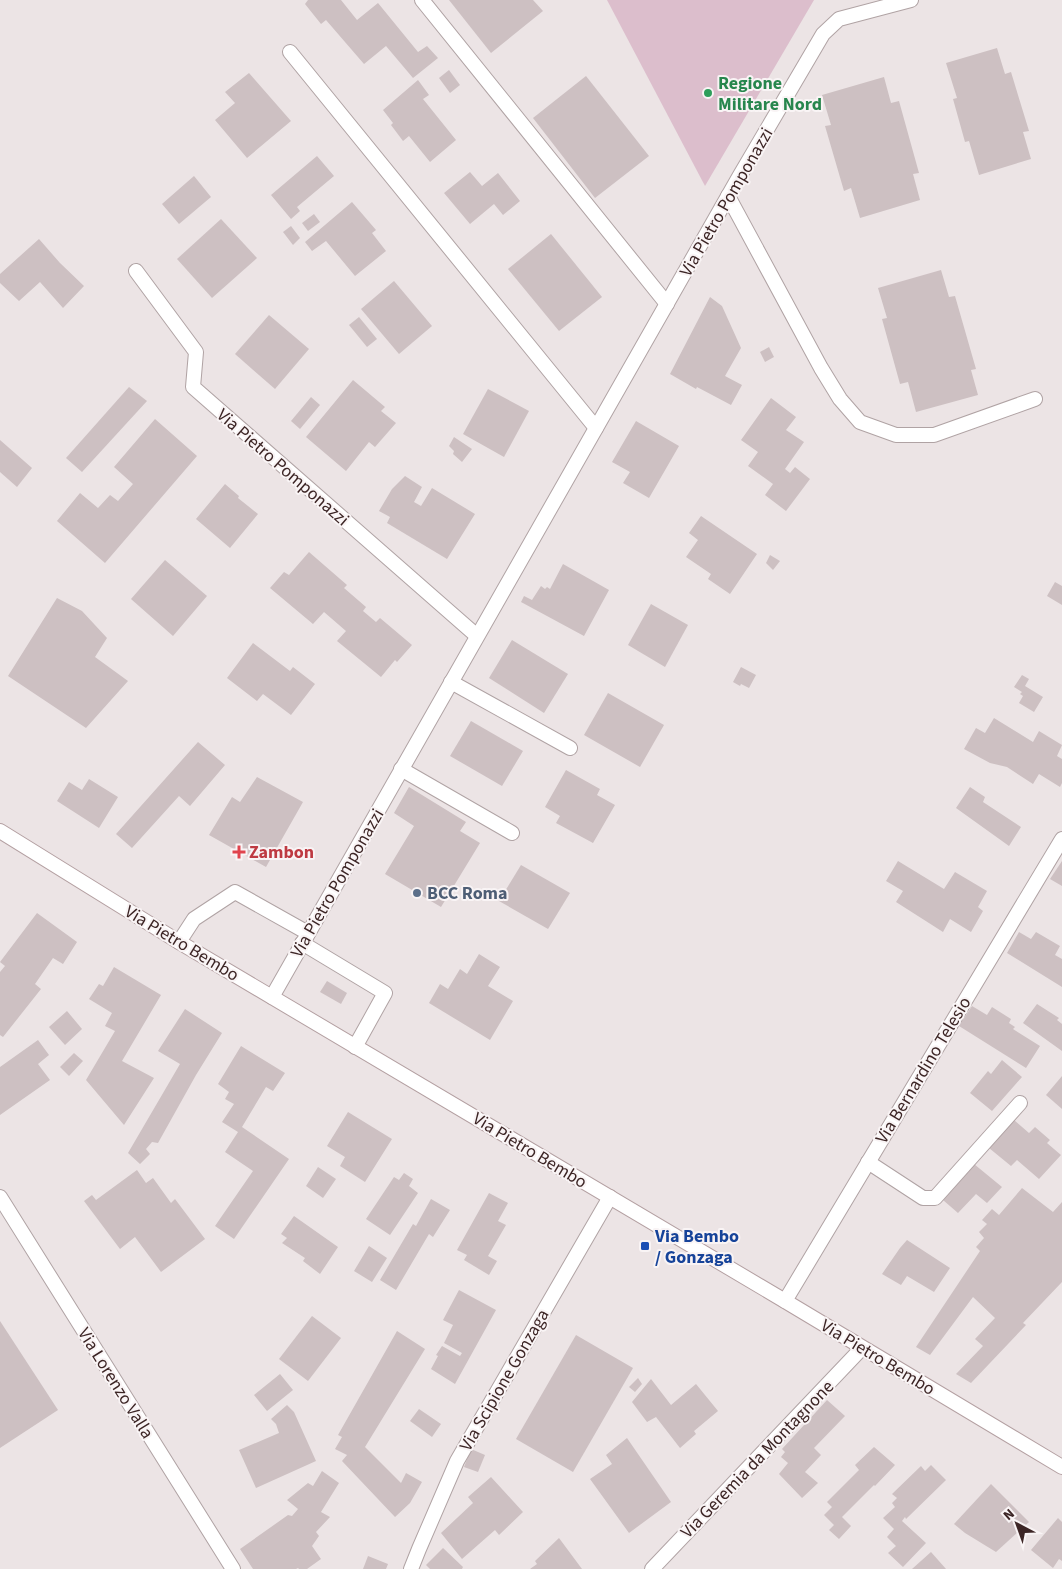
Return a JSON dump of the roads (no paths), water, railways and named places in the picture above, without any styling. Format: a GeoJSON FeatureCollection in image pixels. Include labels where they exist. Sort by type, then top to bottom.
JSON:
{"type":"FeatureCollection","features":[{"type":"Feature","properties":{"kind":"street"},"geometry":{"type":"LineString","coordinates":[[422,0],[667,304]]}},
{"type":"Feature","properties":{"kind":"street","name":"Via Pietro Pomponazzi"},"geometry":{"type":"LineString","coordinates":[[272,997],[728,196],[823,34],[839,19],[911,0]]}},
{"type":"Feature","properties":{"kind":"street"},"geometry":{"type":"LineString","coordinates":[[290,52],[596,428]]}},
{"type":"Feature","properties":{"kind":"street"},"geometry":{"type":"LineString","coordinates":[[728,196],[821,368],[840,399],[860,422],[896,435],[934,435],[1035,399]]}},
{"type":"Feature","properties":{"kind":"street","name":"Via Pietro Pomponazzi"},"geometry":{"type":"LineString","coordinates":[[136,271],[196,352],[192,387],[477,636]]}},
{"type":"Feature","properties":{"kind":"street"},"geometry":{"type":"LineString","coordinates":[[451,682],[570,748]]}},
{"type":"Feature","properties":{"kind":"street"},"geometry":{"type":"LineString","coordinates":[[401,769],[512,833]]}},
{"type":"Feature","properties":{"kind":"street","name":"Via Pietro Bembo"},"geometry":{"type":"LineString","coordinates":[[0,831],[179,942],[1062,1467]]}},
{"type":"Feature","properties":{"kind":"street","name":"Via Bernardino Telesio"},"geometry":{"type":"LineString","coordinates":[[785,1301],[1062,839]]}},
{"type":"Feature","properties":{"kind":"street"},"geometry":{"type":"LineString","coordinates":[[179,942],[194,919],[235,892],[385,993],[355,1047]]}},
{"type":"Feature","properties":{"kind":"street"},"geometry":{"type":"LineString","coordinates":[[868,1162],[923,1198],[935,1198],[1020,1103]]}},
{"type":"Feature","properties":{"kind":"street","name":"Via Lorenzo Valla"},"geometry":{"type":"LineString","coordinates":[[0,1197],[233,1569]]}},
{"type":"Feature","properties":{"kind":"street","name":"Via Scipione Gonzaga"},"geometry":{"type":"LineString","coordinates":[[411,1569],[457,1461],[610,1197]]}},
{"type":"Feature","properties":{"kind":"street","name":"Via Geremia da Montagnone"},"geometry":{"type":"LineString","coordinates":[[652,1569],[862,1348]]}},
{"type":"Feature","properties":{"kind":"place","name":"Regione Militare Nord"},"geometry":{"type":"Point","coordinates":[708,93]}},
{"type":"Feature","properties":{"kind":"place","name":"Zambon"},"geometry":{"type":"Point","coordinates":[239,852]}},
{"type":"Feature","properties":{"kind":"place","name":"BCC Roma"},"geometry":{"type":"Point","coordinates":[417,893]}},
{"type":"Feature","properties":{"kind":"place","name":"Via Bembo / Gonzaga"},"geometry":{"type":"Point","coordinates":[645,1246]}}]}
